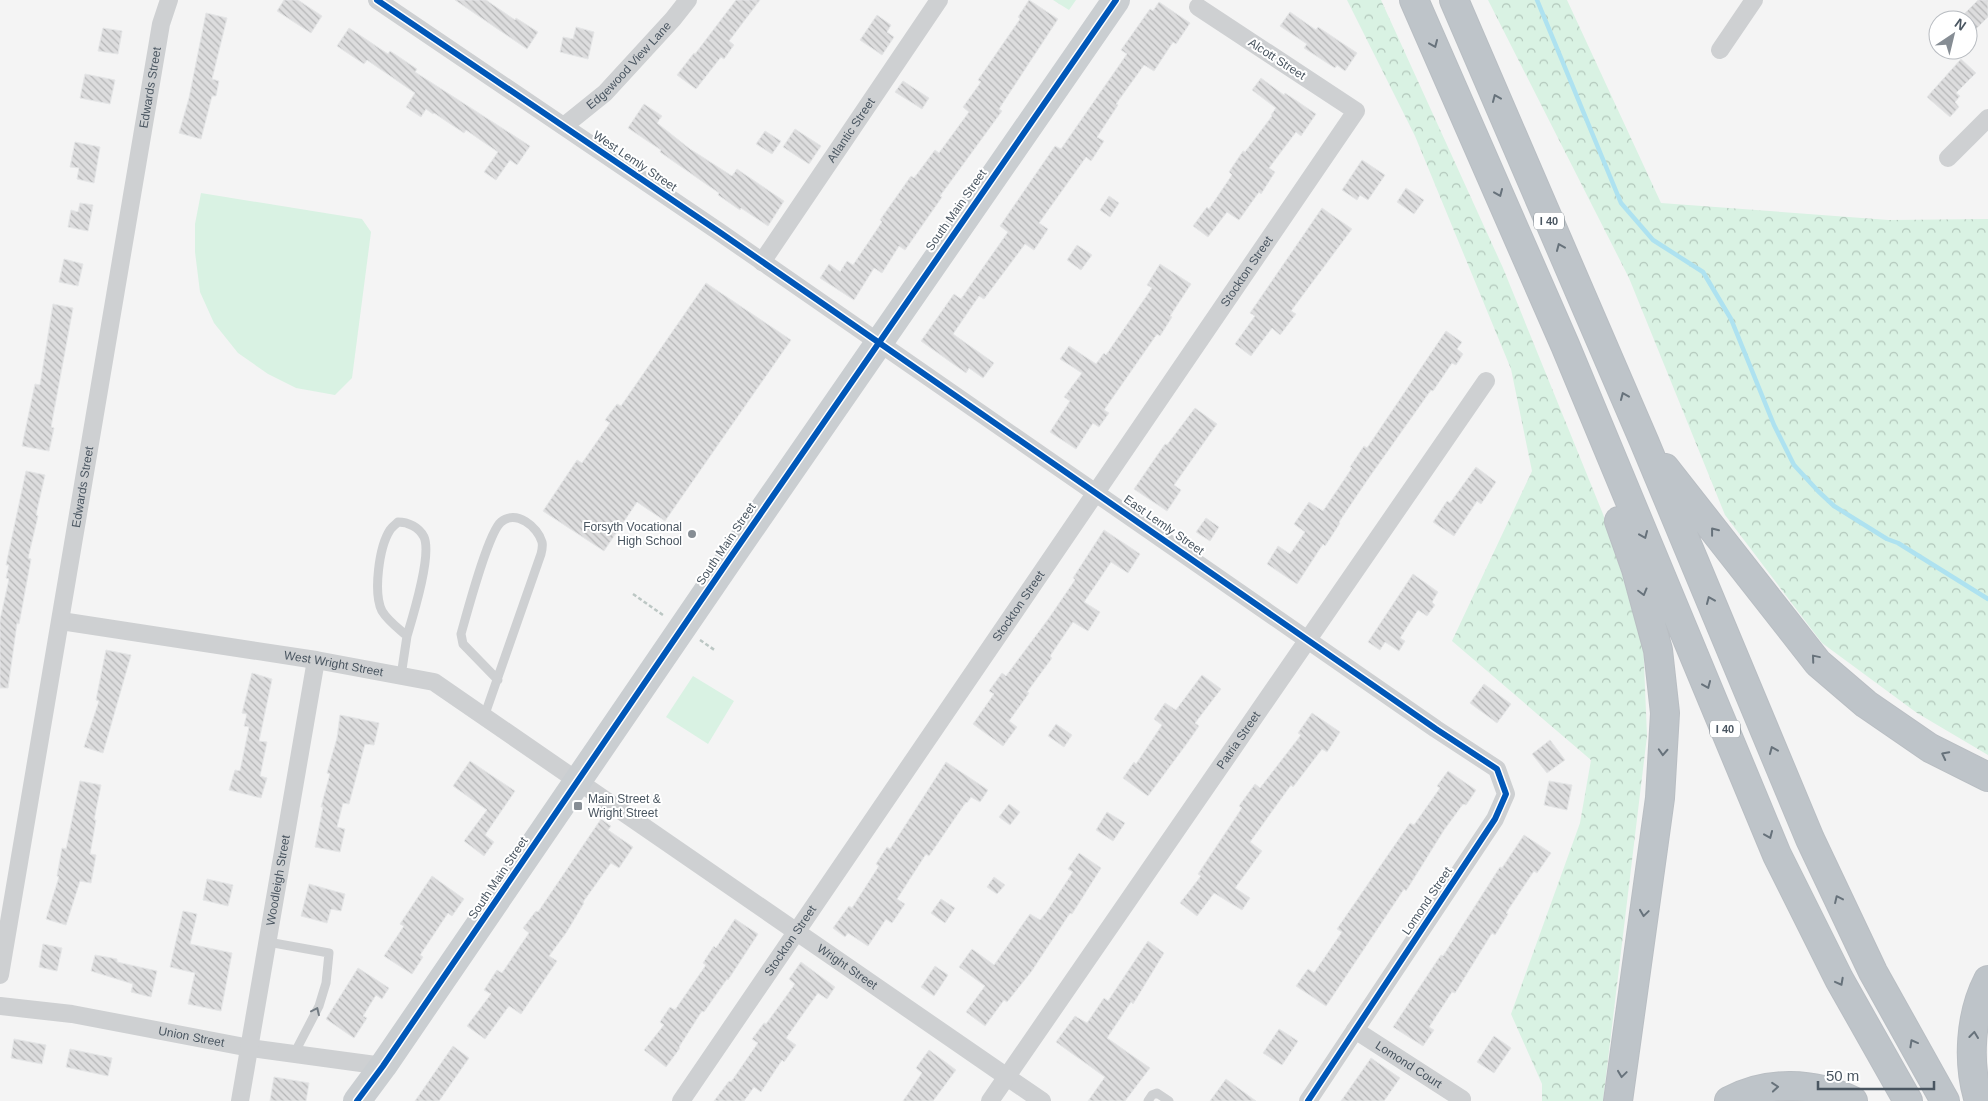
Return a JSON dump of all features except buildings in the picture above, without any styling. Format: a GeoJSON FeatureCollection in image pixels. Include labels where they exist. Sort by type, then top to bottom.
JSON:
{"type":"FeatureCollection","features":[{"type":"Feature","properties":{"kind":"highway","name":"I 40"},"geometry":{"type":"LineString","coordinates":[[1414,0],[1565,345],[1777,855],[1839,979],[1908,1101]]}},
{"type":"Feature","properties":{"kind":"highway","name":"I 40"},"geometry":{"type":"LineString","coordinates":[[1454,0],[1644,441],[1810,839],[1872,972],[1945,1101]]}},
{"type":"Feature","properties":{"kind":"highway"},"geometry":{"type":"LineString","coordinates":[[1565,345],[1591,442],[1636,569],[1658,650],[1665,713],[1660,798],[1618,1101]]}},
{"type":"Feature","properties":{"kind":"highway"},"geometry":{"type":"LineString","coordinates":[[1644,441],[1818,663],[1866,704],[1922,742],[1988,777]]}},
{"type":"Feature","properties":{"kind":"highway"},"geometry":{"type":"LineString","coordinates":[[1978,1101],[1973,1076],[1972,1048],[1976,1013],[1988,980]]}},
{"type":"Feature","properties":{"kind":"highway"},"geometry":{"type":"LineString","coordinates":[[1728,1101],[1752,1090],[1794,1086],[1824,1090],[1853,1101]]}},
{"type":"Feature","properties":{"kind":"main road","name":"South Main Street"},"geometry":{"type":"LineString","coordinates":[[357,1101],[383,1066],[878,343],[1116,0]]}},
{"type":"Feature","properties":{"kind":"street","name":"Edwards Street"},"geometry":{"type":"LineString","coordinates":[[0,975],[162,24],[169,0]]}},
{"type":"Feature","properties":{"kind":"street","name":"West Lemly Street"},"geometry":{"type":"LineString","coordinates":[[377,0],[564,126],[878,343]]}},
{"type":"Feature","properties":{"kind":"street","name":"Edgewood View Lane"},"geometry":{"type":"LineString","coordinates":[[564,126],[605,93],[688,0]]}},
{"type":"Feature","properties":{"kind":"street","name":"Atlantic Street"},"geometry":{"type":"LineString","coordinates":[[762,262],[940,0]]}},
{"type":"Feature","properties":{"kind":"street"},"geometry":{"type":"LineString","coordinates":[[1720,50],[1754,0]]}},
{"type":"Feature","properties":{"kind":"street","name":"Alcott Street"},"geometry":{"type":"LineString","coordinates":[[1198,7],[1356,111]]}},
{"type":"Feature","properties":{"kind":"street","name":"Stockton Street"},"geometry":{"type":"LineString","coordinates":[[681,1101],[1356,111]]}},
{"type":"Feature","properties":{"kind":"street"},"geometry":{"type":"LineString","coordinates":[[1948,158],[1988,118]]}},
{"type":"Feature","properties":{"kind":"street","name":"East Lemly Street"},"geometry":{"type":"LineString","coordinates":[[878,343],[1097,492],[1436,729]]}},
{"type":"Feature","properties":{"kind":"street","name":"Patria Street"},"geometry":{"type":"LineString","coordinates":[[990,1101],[1486,381]]}},
{"type":"Feature","properties":{"kind":"street","name":"West Wright Street"},"geometry":{"type":"LineString","coordinates":[[61,621],[316,660],[434,682],[578,781]]}},
{"type":"Feature","properties":{"kind":"street","name":"Woodleigh Street"},"geometry":{"type":"LineString","coordinates":[[240,1101],[316,660]]}},
{"type":"Feature","properties":{"kind":"street","name":"Lomond Street"},"geometry":{"type":"LineString","coordinates":[[1308,1101],[1496,819],[1506,794],[1497,769],[1436,729]]}},
{"type":"Feature","properties":{"kind":"street","name":"Wright Street"},"geometry":{"type":"LineString","coordinates":[[578,781],[1042,1101]]}},
{"type":"Feature","properties":{"kind":"street","name":"Union Street"},"geometry":{"type":"LineString","coordinates":[[0,1006],[72,1014],[250,1048],[383,1066]]}},
{"type":"Feature","properties":{"kind":"street","name":"Lomond Court"},"geometry":{"type":"LineString","coordinates":[[1355,1030],[1462,1099]]}},
{"type":"Feature","properties":{"kind":"lane"},"geometry":{"type":"LineString","coordinates":[[484,717],[498,680],[541,554],[542,544],[539,535],[524,520],[515,517],[507,518],[500,522],[491,537],[461,634],[463,644],[498,680]]}},
{"type":"Feature","properties":{"kind":"lane"},"geometry":{"type":"LineString","coordinates":[[401,676],[407,636],[420,589],[425,556],[424,537],[414,526],[406,522],[398,522],[390,530],[376,584],[382,610],[388,619],[407,636]]}},
{"type":"Feature","properties":{"kind":"lane"},"geometry":{"type":"LineString","coordinates":[[268,942],[330,953],[326,983],[319,1006],[294,1054]]}},
{"type":"Feature","properties":{"kind":"lane"},"geometry":{"type":"LineString","coordinates":[[1148,1101],[1152,1095],[1157,1093],[1169,1101]]}},
{"type":"Feature","properties":{"kind":"path"},"geometry":{"type":"LineString","coordinates":[[633,594],[663,615]]}},
{"type":"Feature","properties":{"kind":"path"},"geometry":{"type":"LineString","coordinates":[[699,639],[716,651]]}},
{"type":"Feature","properties":{"kind":"green space"},"geometry":{"type":"Polygon","coordinates":[[[1053,0],[1076,0],[1069,10],[1053,0]]]}},
{"type":"Feature","properties":{"kind":"green space"},"geometry":{"type":"Polygon","coordinates":[[[1347,0],[1381,0],[1503,268],[1603,514],[1643,639],[1647,736],[1603,1101],[1542,1101],[1542,1084],[1511,1014],[1580,823],[1591,760],[1452,641],[1532,471],[1511,369],[1415,136],[1347,0]]]}},
{"type":"Feature","properties":{"kind":"green space"},"geometry":{"type":"Polygon","coordinates":[[[1488,0],[1567,0],[1661,203],[1889,220],[1988,219],[1988,755],[1917,713],[1822,643],[1725,515],[1629,278],[1488,0]]]}},
{"type":"Feature","properties":{"kind":"green space"},"geometry":{"type":"Polygon","coordinates":[[[201,193],[362,219],[371,232],[352,378],[335,395],[296,388],[268,374],[238,353],[214,323],[200,292],[195,252],[195,224],[201,193]]]}},
{"type":"Feature","properties":{"kind":"green space"},"geometry":{"type":"Polygon","coordinates":[[[693,676],[734,701],[708,744],[666,717],[693,676]]]}},
{"type":"Feature","properties":{"kind":"waterway"},"geometry":{"type":"LineString","coordinates":[[1537,0],[1621,203],[1653,240],[1703,272],[1731,319],[1774,425],[1794,465],[1834,506],[1988,599]]}},
{"type":"Feature","properties":{"kind":"cycle path"},"geometry":{"type":"LineString","coordinates":[[377,0],[718,231],[1436,729],[1497,769],[1506,794],[1495,819],[1308,1101]]}},
{"type":"Feature","properties":{"kind":"cycle path"},"geometry":{"type":"LineString","coordinates":[[357,1101],[383,1066],[728,561],[1116,0]]}},
{"type":"Feature","properties":{"kind":"place","name":"Forsyth Vocational High School"},"geometry":{"type":"Point","coordinates":[692,534]}},
{"type":"Feature","properties":{"kind":"place","name":"Main Street & Wright Street"},"geometry":{"type":"Point","coordinates":[578,806]}}]}
